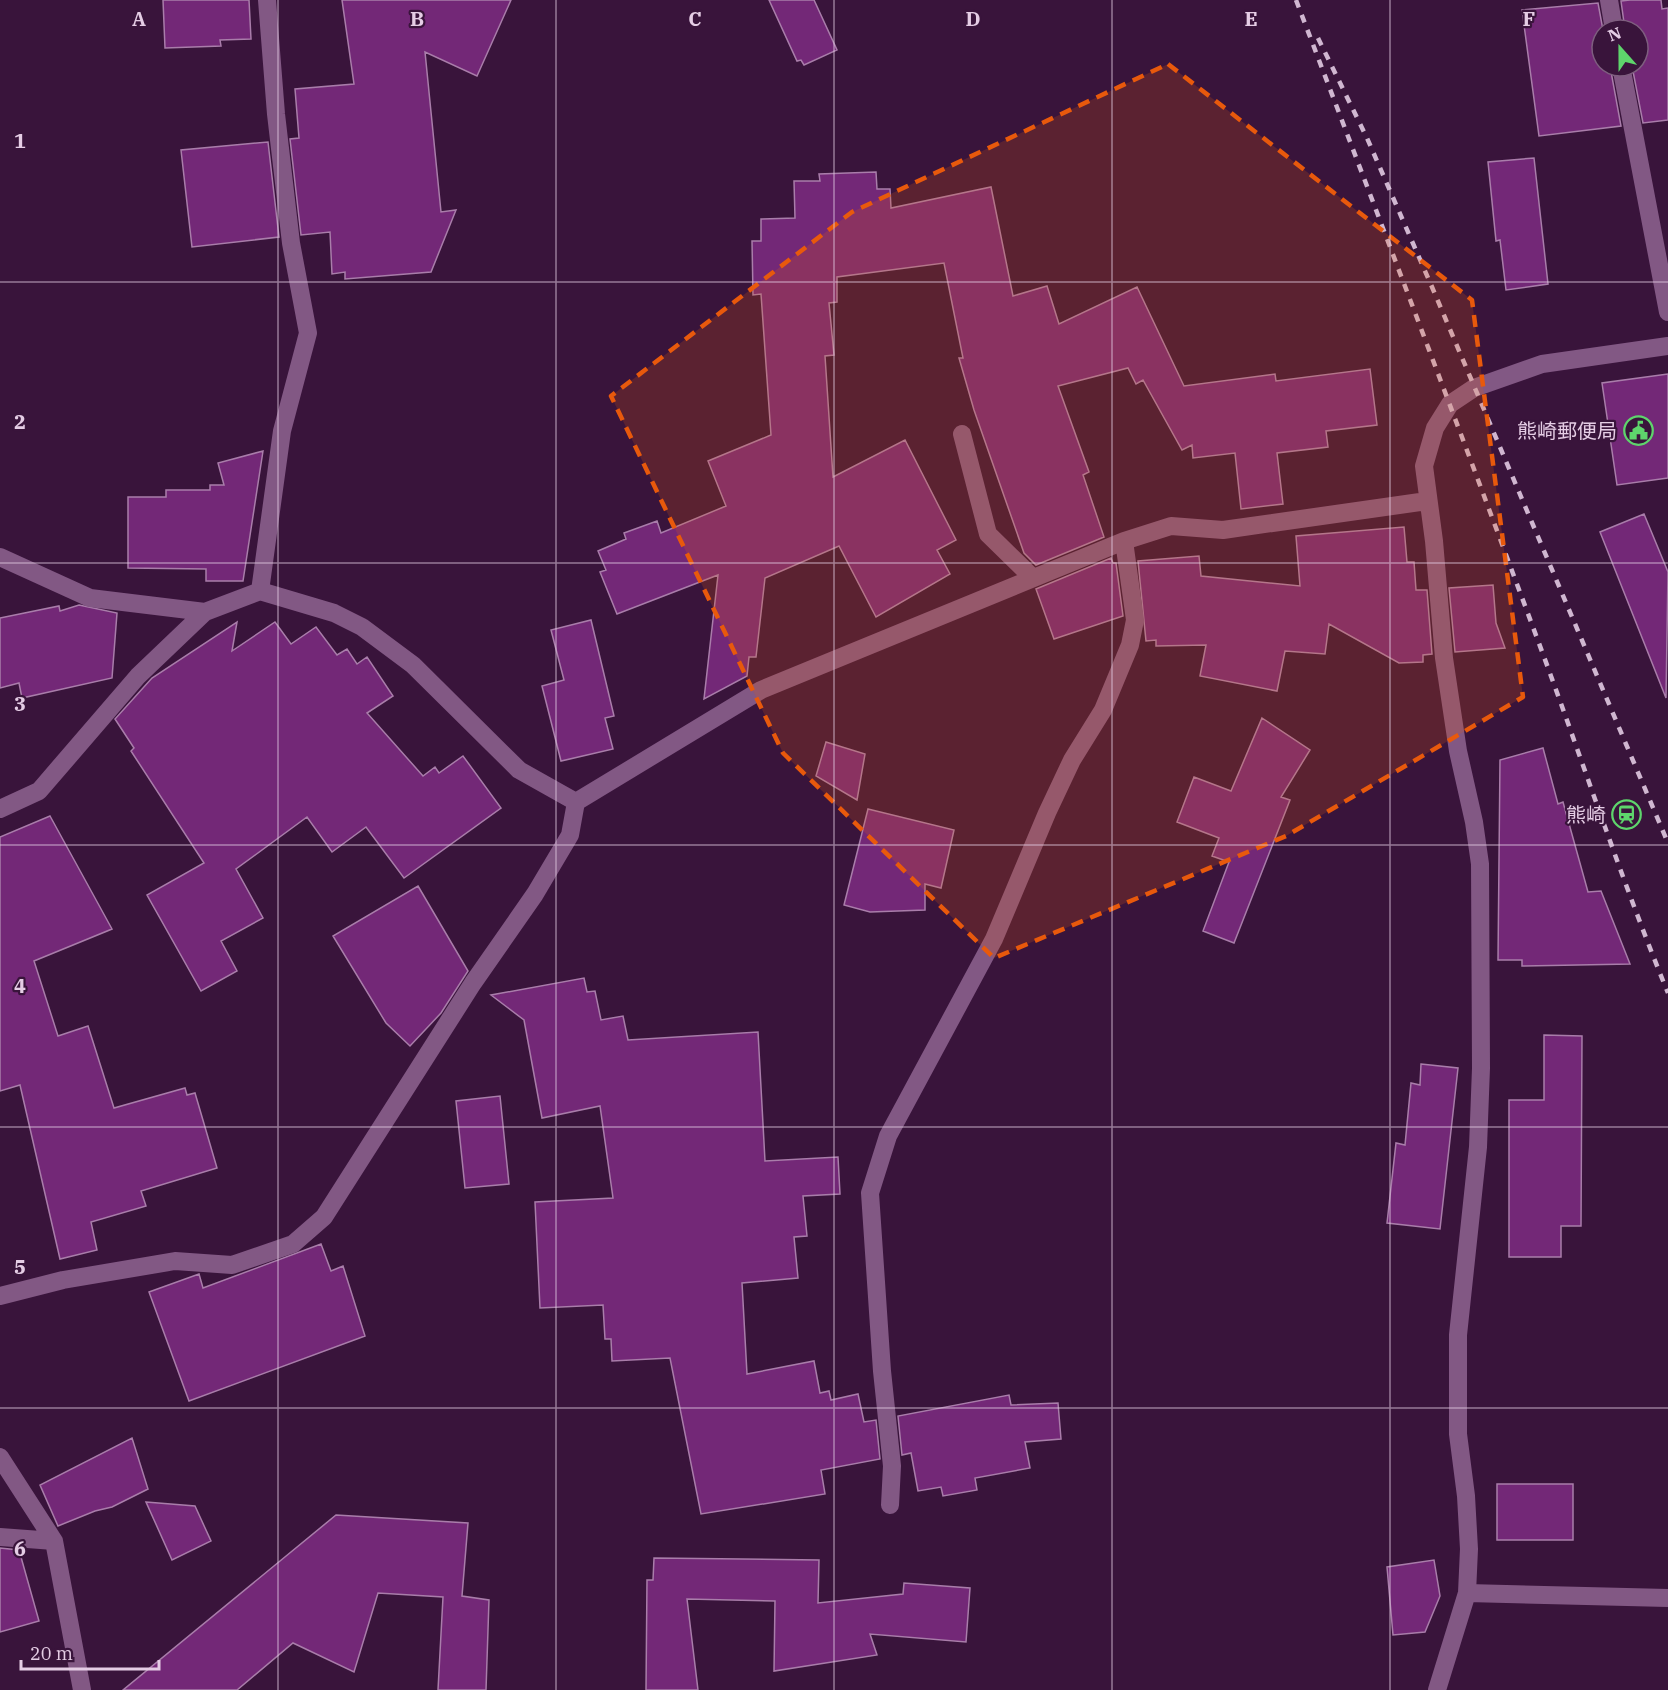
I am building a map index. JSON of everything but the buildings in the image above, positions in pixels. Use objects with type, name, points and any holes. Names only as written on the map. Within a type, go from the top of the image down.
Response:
[{"type":"street","points":[[260,591],[282,431],[308,333],[291,243],[276,114],[267,0]]},
{"type":"street","points":[[1609,0],[1612,18]]},
{"type":"street","points":[[1623,78],[1668,312]]},
{"type":"street","points":[[1437,1690],[1467,1593],[1469,1549],[1466,1496],[1458,1434],[1458,1335],[1478,1147],[1481,1068],[1480,864],[1446,669],[1434,541],[1424,466],[1435,428],[1450,404],[1474,388],[1542,364],[1668,346]]},
{"type":"street","points":[[962,434],[988,534],[1033,578]]},
{"type":"street","points":[[0,1296],[63,1280],[175,1261],[232,1264],[293,1244],[324,1217],[474,983],[535,894],[570,835],[576,802],[761,690],[1124,541],[1171,526],[1223,530],[1427,501]]},
{"type":"street","points":[[890,1505],[892,1466],[882,1371],[870,1193],[888,1136],[994,939],[1047,813],[1072,760],[1103,710],[1130,645],[1135,620],[1124,541]]},
{"type":"street","points":[[0,557],[90,598],[205,612]]},
{"type":"street","points":[[0,809],[39,791],[138,676],[205,612],[260,591],[334,613],[362,627],[413,664],[519,770],[576,802]]},
{"type":"street","points":[[0,1457],[54,1541],[82,1690]]},
{"type":"street","points":[[0,1536],[54,1541]]},
{"type":"street","points":[[1467,1593],[1668,1598]]},
{"type":"highlighted area","points":[[1168,64],[1472,300],[1523,697],[1286,836],[994,958],[783,753],[611,396],[852,212]]},
{"type":"railway","points":[[1296,0],[1553,682],[1633,905],[1668,993]]},
{"type":"railway","points":[[1318,38],[1367,138],[1432,287],[1668,843]]},
{"type":"place","name":"熊崎郵便局","points":[[1638,430]]},
{"type":"place","name":"熊崎","points":[[1627,814]]}]
